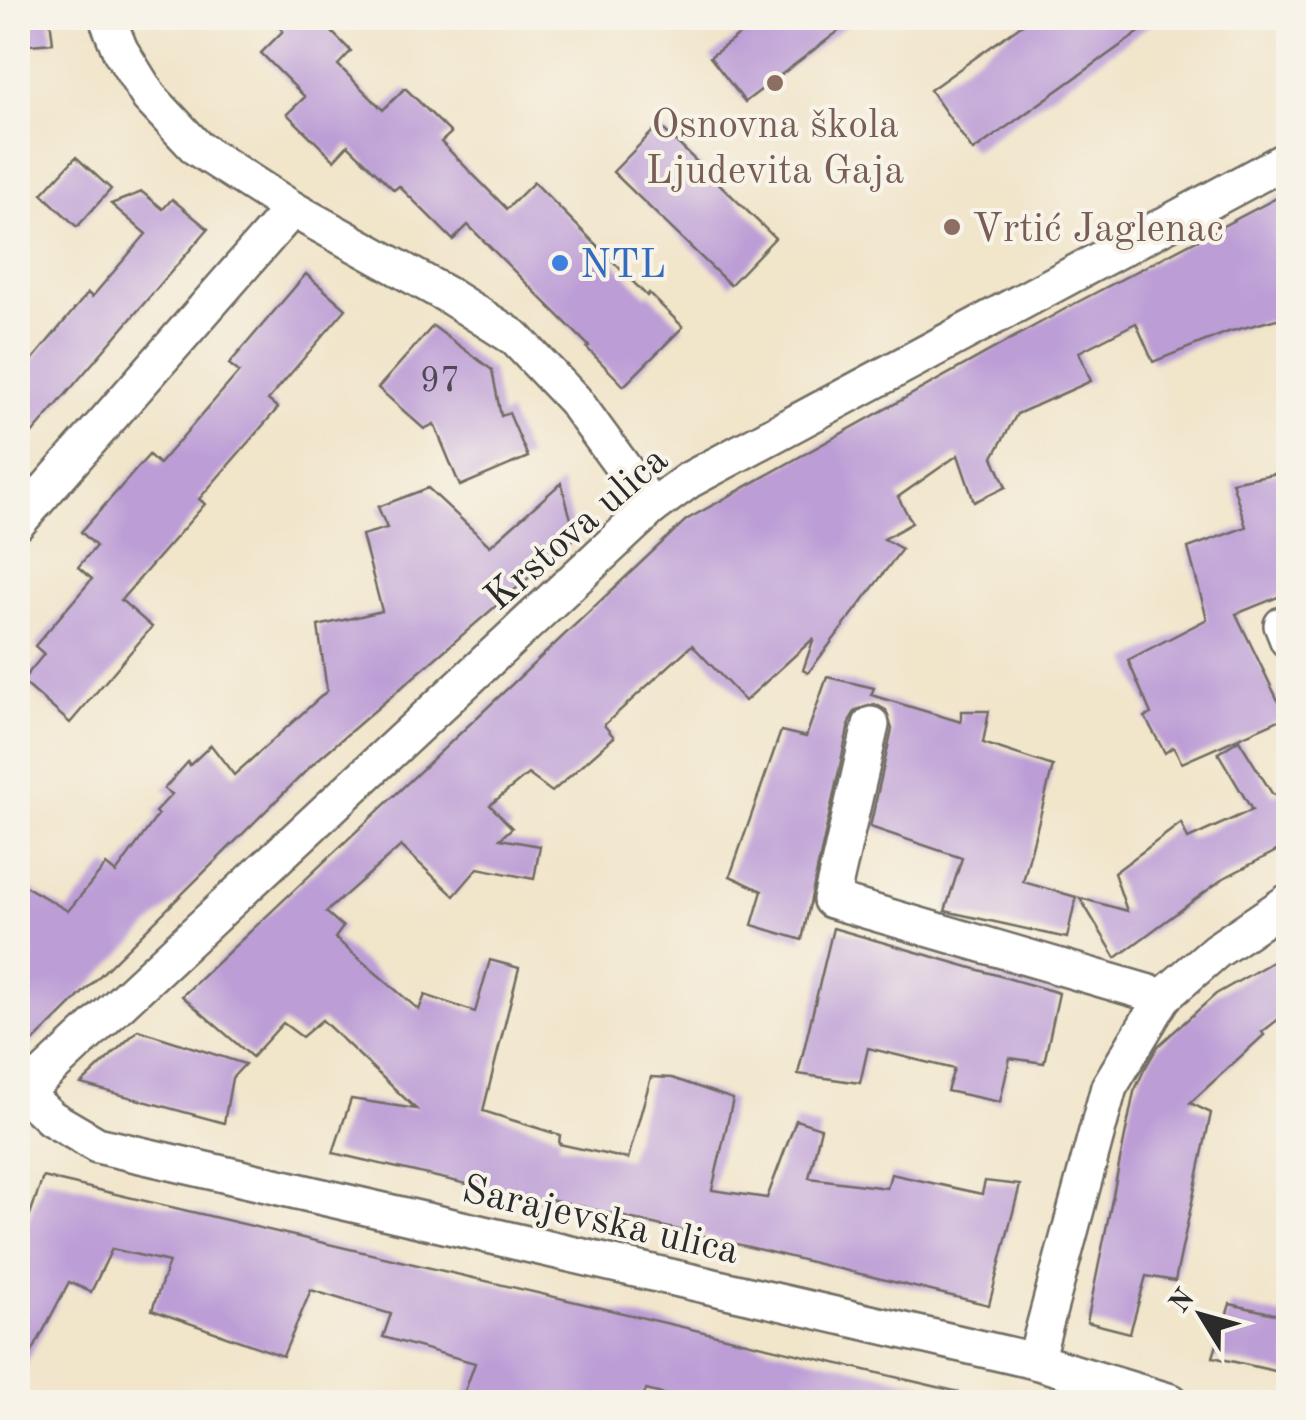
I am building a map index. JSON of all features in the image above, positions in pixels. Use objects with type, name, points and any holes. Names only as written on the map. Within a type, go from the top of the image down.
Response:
[{"type":"street","points":[[107,18],[120,50],[149,98],[197,148],[292,210],[449,296],[515,338],[574,400],[652,507]]},
{"type":"street","name":"Krstova ulica","points":[[21,1096],[652,507],[689,480],[1288,159]]},
{"type":"street","points":[[18,522],[292,210]]},
{"type":"street","points":[[1288,623],[1282,625],[1288,640]]},
{"type":"street","points":[[871,725],[831,900],[1163,997]]},
{"type":"street","points":[[1036,1362],[1109,1088],[1163,997],[1216,951],[1288,902]]},
{"type":"street","name":"Sarajevska ulica","points":[[21,1096],[97,1145],[1036,1362],[1164,1402]]},
{"type":"building","points":[[18,18],[50,18],[53,43],[18,46]]},
{"type":"building","points":[[270,18],[318,18],[351,51],[338,65],[383,110],[405,88],[451,133],[441,142],[507,209],[534,182],[683,327],[624,386],[468,225],[453,240],[399,186],[394,190],[348,145],[334,160],[287,114],[305,97],[261,53],[283,31]]},
{"type":"building","points":[[762,18],[856,18],[745,102],[710,57]]},
{"type":"building","points":[[1031,18],[1159,18],[973,151],[930,90]]},
{"type":"building","points":[[659,125],[775,238],[730,285],[613,172]]},
{"type":"building","points":[[76,157],[111,189],[77,227],[42,194]]},
{"type":"building","points":[[142,192],[163,209],[172,199],[208,229],[18,450],[18,377],[88,293],[92,297],[146,234],[111,204]]},
{"type":"building","points":[[1288,192],[1288,316],[1228,332],[1153,362],[1136,323],[1079,352],[1091,381],[1017,414],[993,457],[1006,487],[974,502],[958,455],[898,497],[912,523],[884,539],[902,549],[808,673],[803,670],[814,638],[745,701],[692,645],[604,725],[614,737],[552,792],[528,774],[490,805],[512,828],[500,839],[540,846],[534,879],[478,868],[454,896],[401,846],[326,912],[343,927],[335,938],[419,1010],[425,995],[475,1012],[490,960],[519,968],[483,1111],[560,1135],[559,1144],[628,1159],[651,1077],[672,1078],[733,1099],[712,1190],[767,1198],[796,1120],[821,1128],[809,1178],[887,1188],[891,1174],[982,1194],[985,1181],[1020,1185],[989,1305],[550,1199],[549,1203],[333,1153],[351,1099],[416,1109],[322,1020],[302,1037],[283,1023],[252,1057],[182,996],[686,520],[1074,304]]},
{"type":"building","points":[[306,274],[346,309],[268,400],[278,408],[199,499],[205,504],[121,600],[152,627],[70,723],[22,681],[44,654],[35,646],[92,579],[78,567],[96,546],[81,532],[149,455],[159,464],[239,372],[229,364]]},
{"type":"building","points":[[433,326],[492,370],[501,416],[509,413],[528,457],[460,486],[434,424],[424,429],[378,388]]},
{"type":"building","points":[[1288,471],[1288,593],[1236,614],[1286,717],[1182,763],[1173,747],[1165,753],[1145,717],[1151,714],[1128,660],[1207,619],[1188,548],[1246,527],[1232,482]]},
{"type":"building","points":[[561,483],[576,537],[314,763],[18,1057],[18,882],[68,911],[106,865],[116,873],[158,815],[155,812],[172,794],[164,789],[188,762],[190,765],[211,745],[234,775],[327,691],[318,626],[382,611],[362,535],[387,528],[378,507],[428,488],[490,546]]},
{"type":"building","points":[[827,677],[874,688],[871,695],[961,722],[961,711],[989,711],[983,743],[1053,766],[1023,882],[1076,897],[1067,938],[945,911],[962,858],[870,827],[892,729],[886,710],[875,704],[856,710],[850,720],[802,940],[752,925],[762,891],[730,876],[781,731],[806,737]]},
{"type":"building","points":[[1239,740],[1273,795],[1288,789],[1288,845],[1224,878],[1116,958],[1080,898],[1127,911],[1114,873],[1181,823],[1188,839],[1252,810],[1218,753]]},
{"type":"building","points":[[833,928],[1059,993],[1044,1063],[1010,1058],[1000,1102],[947,1091],[954,1069],[868,1048],[860,1083],[798,1074]]},
{"type":"building","points":[[1288,953],[1288,1012],[1262,1032],[1264,1035],[1190,1103],[1211,1113],[1175,1281],[1146,1276],[1130,1333],[1087,1322],[1134,1092],[1144,1070],[1158,1046],[1216,994]]},
{"type":"building","points":[[138,1030],[245,1064],[232,1078],[224,1123],[81,1084]]},
{"type":"building","points":[[43,1177],[959,1392],[958,1402],[694,1402],[646,1390],[641,1402],[461,1402],[475,1363],[383,1337],[391,1314],[311,1290],[283,1356],[152,1310],[169,1262],[112,1249],[91,1292],[69,1282],[18,1379],[18,1249]]},
{"type":"building","points":[[1230,1304],[1288,1317],[1288,1374],[1213,1357]]},
{"type":"place","name":"Osnovna škola Ljudevita Gaja","points":[[775,83]]},
{"type":"place","name":"Vrtić Jaglenac","points":[[952,227]]},
{"type":"place","name":"NTL","points":[[560,263]]}]
